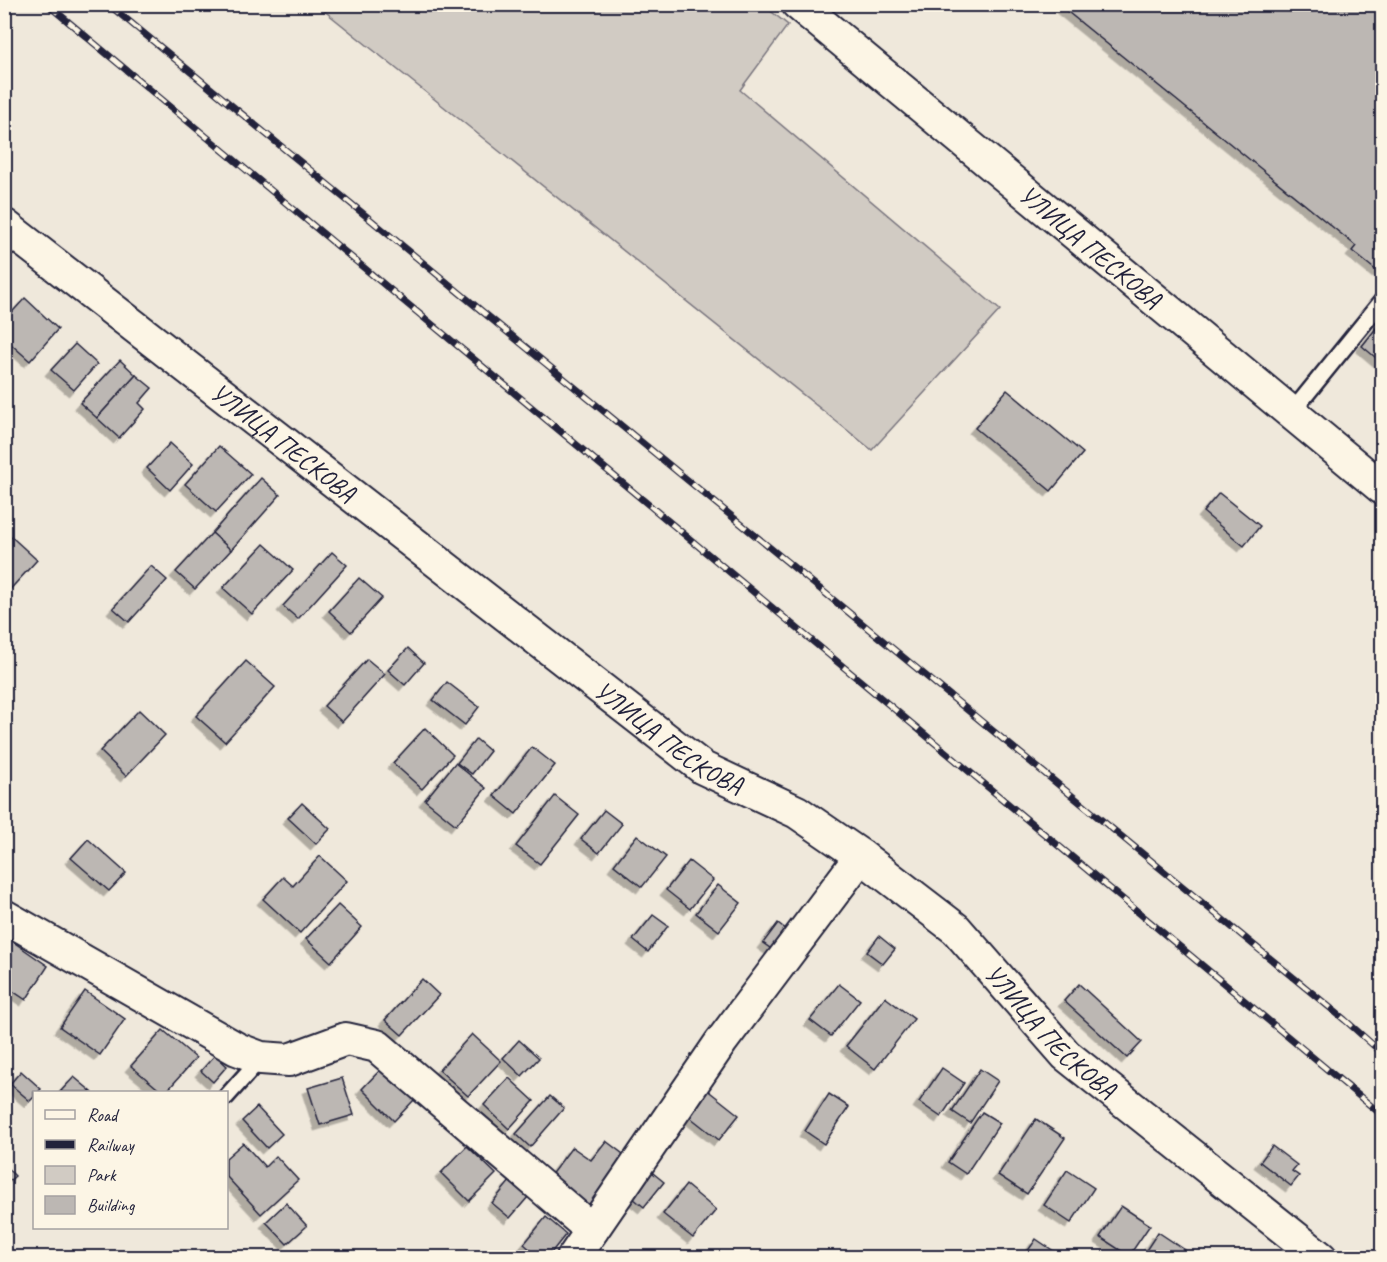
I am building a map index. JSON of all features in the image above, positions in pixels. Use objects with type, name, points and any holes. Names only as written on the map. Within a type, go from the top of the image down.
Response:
[{"type":"street","name":"УЛИЦА ПЕСКОВА","points":[[798,4],[1383,488]]},
{"type":"street","name":"УЛИЦА ПЕСКОВА","points":[[4,225],[703,768],[797,812],[861,856],[956,929],[1066,1055],[1321,1257]]},
{"type":"street","points":[[573,1257],[721,1042],[861,856]]},
{"type":"street","points":[[4,916],[237,1049],[261,1058],[289,1060],[346,1039],[377,1046],[592,1230]]},
{"type":"lane","points":[[1292,412],[1383,301]]},
{"type":"lane","points":[[228,1095],[261,1058]]},
{"type":"green space","points":[[317,5],[763,5],[788,25],[740,90],[1000,310],[872,450]]},
{"type":"building","points":[[1058,4],[1374,4],[1382,11],[1382,266],[1378,272],[1352,251],[1356,246]]},
{"type":"building","points":[[25,298],[58,329],[30,361],[4,338],[4,321]]},
{"type":"building","points":[[1382,321],[1382,363],[1362,346]]},
{"type":"building","points":[[75,344],[97,364],[74,390],[51,370]]},
{"type":"building","points":[[120,360],[136,375],[97,418],[80,403]]},
{"type":"building","points":[[136,375],[152,388],[139,403],[145,409],[119,438],[97,418]]},
{"type":"building","points":[[1007,390],[1083,453],[1051,491],[975,428]]},
{"type":"building","points":[[170,443],[193,464],[170,490],[147,468]]},
{"type":"building","points":[[219,446],[251,474],[216,512],[185,484]]},
{"type":"building","points":[[261,478],[280,495],[231,550],[212,533]]},
{"type":"building","points":[[1219,493],[1260,526],[1244,546],[1203,512]]},
{"type":"building","points":[[4,530],[37,560],[4,596]]},
{"type":"building","points":[[212,533],[231,550],[195,589],[176,572]]},
{"type":"building","points":[[264,544],[293,570],[252,614],[223,588]]},
{"type":"building","points":[[332,552],[347,565],[298,619],[283,606]]},
{"type":"building","points":[[151,566],[167,580],[129,622],[113,608]]},
{"type":"building","points":[[359,578],[382,598],[351,632],[329,611]]},
{"type":"building","points":[[408,648],[424,663],[405,685],[388,670]]},
{"type":"building","points":[[367,659],[385,674],[342,722],[324,706]]},
{"type":"building","points":[[246,661],[275,687],[225,742],[196,716]]},
{"type":"building","points":[[447,682],[479,707],[465,725],[433,700]]},
{"type":"building","points":[[139,710],[165,735],[126,776],[100,751]]},
{"type":"building","points":[[425,728],[453,755],[422,789],[393,763]]},
{"type":"building","points":[[476,739],[490,751],[472,774],[457,763]]},
{"type":"building","points":[[532,747],[555,765],[516,814],[494,796]]},
{"type":"building","points":[[455,763],[486,788],[456,825],[425,800]]},
{"type":"building","points":[[555,796],[579,815],[540,864],[516,846]]},
{"type":"building","points":[[302,803],[330,829],[316,844],[288,818]]},
{"type":"building","points":[[604,810],[622,824],[599,853],[581,839]]},
{"type":"building","points":[[637,835],[666,857],[642,887],[614,865]]},
{"type":"building","points":[[88,839],[126,873],[109,891],[71,858]]},
{"type":"building","points":[[320,856],[347,881],[300,933],[263,899],[283,877],[293,886]]},
{"type":"building","points":[[689,861],[713,880],[690,909],[666,890]]},
{"type":"building","points":[[718,885],[741,903],[719,931],[696,913]]},
{"type":"building","points":[[338,905],[362,927],[331,962],[306,939]]},
{"type":"building","points":[[653,915],[668,926],[648,952],[633,940]]},
{"type":"building","points":[[778,923],[792,934],[777,953],[763,943]]},
{"type":"building","points":[[879,936],[895,949],[883,964],[867,952]]},
{"type":"building","points":[[6,937],[48,966],[26,1000],[4,985],[4,939]]},
{"type":"building","points":[[422,979],[439,995],[402,1035],[385,1020]]},
{"type":"building","points":[[839,984],[860,1000],[831,1036],[810,1020]]},
{"type":"building","points":[[1079,984],[1142,1042],[1127,1058],[1064,1001]]},
{"type":"building","points":[[85,991],[125,1019],[100,1055],[60,1027]]},
{"type":"building","points":[[885,997],[914,1019],[875,1069],[846,1046]]},
{"type":"building","points":[[163,1030],[196,1058],[167,1091],[161,1091],[131,1066]]},
{"type":"building","points":[[472,1034],[501,1061],[468,1096],[439,1070]]},
{"type":"building","points":[[519,1040],[539,1058],[522,1076],[503,1058]]},
{"type":"building","points":[[215,1055],[227,1066],[213,1082],[201,1071]]},
{"type":"building","points":[[942,1068],[964,1083],[941,1117],[919,1102]]},
{"type":"building","points":[[381,1069],[414,1100],[394,1121],[362,1089]]},
{"type":"building","points":[[980,1069],[998,1081],[970,1123],[952,1111]]},
{"type":"building","points":[[21,1071],[41,1089],[33,1091],[33,1098],[30,1101],[10,1084]]},
{"type":"building","points":[[74,1077],[91,1091],[61,1091]]},
{"type":"building","points":[[342,1078],[354,1115],[320,1125],[308,1088]]},
{"type":"building","points":[[509,1078],[534,1101],[509,1129],[484,1105]]},
{"type":"building","points":[[706,1089],[739,1115],[719,1140],[686,1114]]},
{"type":"building","points":[[829,1094],[849,1107],[824,1144],[805,1131]]},
{"type":"building","points":[[550,1096],[564,1108],[530,1147],[516,1134]]},
{"type":"building","points":[[257,1107],[282,1134],[267,1148],[242,1121]]},
{"type":"building","points":[[982,1112],[1000,1123],[966,1174],[948,1162]]},
{"type":"building","points":[[1036,1119],[1065,1138],[1027,1194],[998,1175]]},
{"type":"building","points":[[606,1141],[627,1157],[589,1206],[550,1176],[572,1147],[591,1160]]},
{"type":"building","points":[[243,1143],[265,1167],[276,1156],[298,1180],[261,1214],[228,1178],[228,1156]]},
{"type":"building","points":[[467,1146],[496,1174],[469,1201],[441,1173]]},
{"type":"building","points":[[1272,1146],[1297,1165],[1292,1171],[1299,1176],[1291,1186],[1260,1162]]},
{"type":"building","points":[[4,1165],[15,1176],[4,1186]]},
{"type":"building","points":[[648,1169],[664,1182],[644,1207],[628,1194]]},
{"type":"building","points":[[1067,1170],[1094,1188],[1071,1223],[1044,1205]]},
{"type":"building","points":[[510,1181],[528,1197],[510,1218],[492,1203]]},
{"type":"building","points":[[686,1185],[716,1210],[693,1238],[663,1214]]},
{"type":"building","points":[[286,1203],[307,1226],[287,1244],[266,1222]]},
{"type":"building","points":[[1121,1206],[1150,1225],[1129,1256],[1100,1237]]},
{"type":"building","points":[[546,1217],[566,1234],[547,1258],[540,1258],[524,1244]]},
{"type":"building","points":[[1158,1232],[1185,1250],[1180,1258],[1141,1258]]},
{"type":"building","points":[[1036,1239],[1064,1258],[1023,1258]]},
{"type":"railway","points":[[47,4],[1382,1115]]},
{"type":"railway","points":[[108,4],[1345,1020],[1382,1053]]}]
